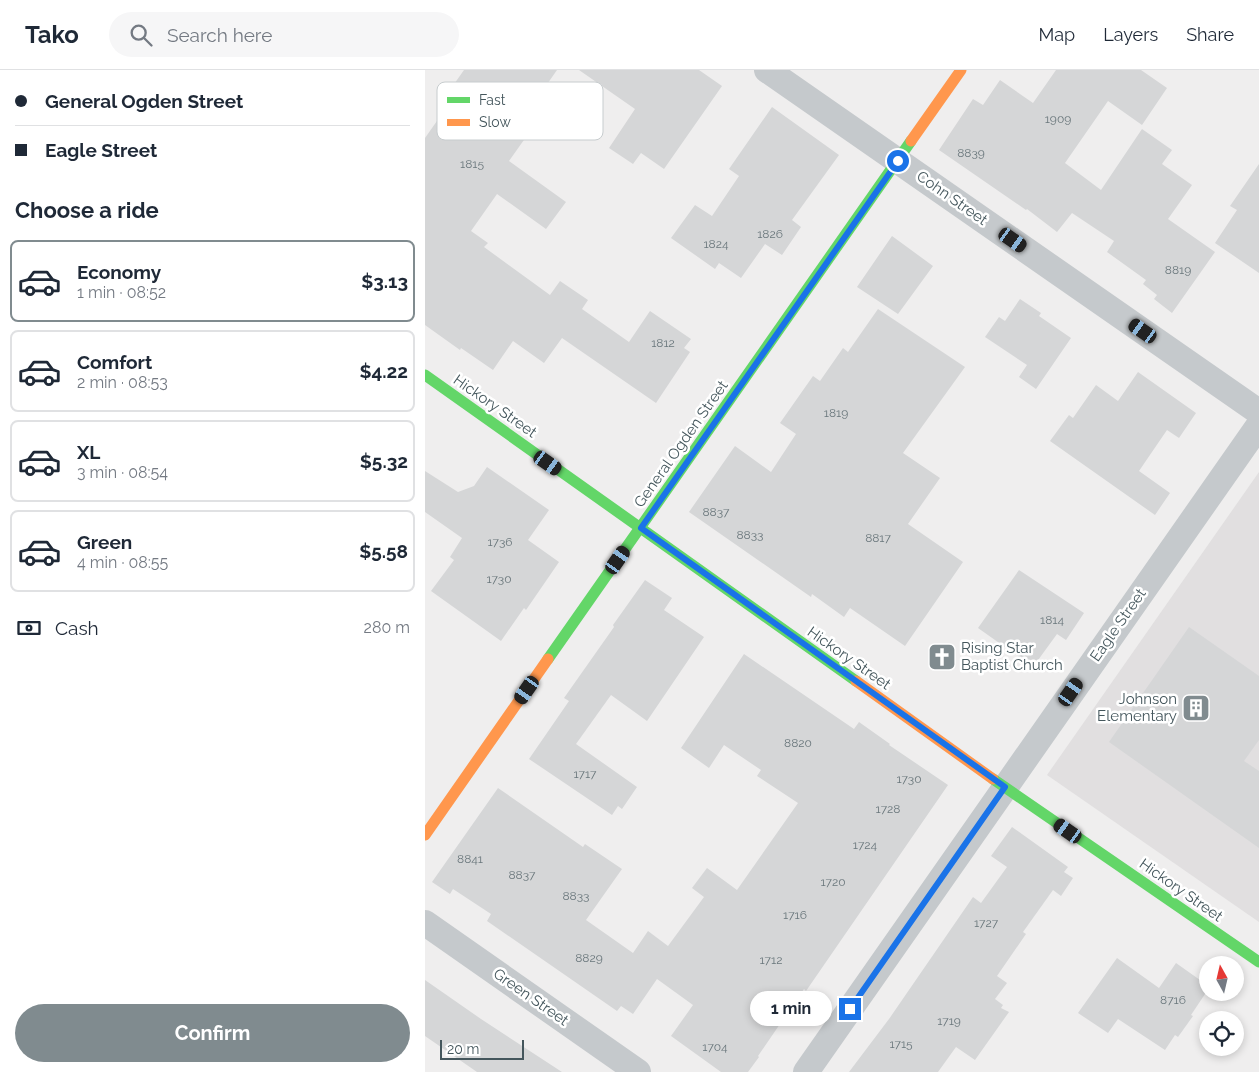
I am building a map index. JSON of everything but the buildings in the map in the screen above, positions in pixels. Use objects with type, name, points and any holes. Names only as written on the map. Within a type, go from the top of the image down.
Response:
[{"type":"street","name":"Cohn Street","points":[[767,70],[1259,412]]},
{"type":"street","name":"General Ogden Street","points":[[425,835],[961,70]]},
{"type":"street","name":"Hickory Street","points":[[425,375],[1005,787],[1259,962]]},
{"type":"street","name":"Eagle Street","points":[[806,1072],[1259,424]]},
{"type":"street","name":"Green Street","points":[[425,923],[638,1072]]},
{"type":"shaded area","points":[[1259,472],[1259,922],[1047,775]]},
{"type":"traffic: fast","points":[[548,659],[911,141]]},
{"type":"traffic: fast","points":[[425,375],[856,681]]},
{"type":"traffic: fast","points":[[993,779],[1259,962]]},
{"type":"traffic: slow","points":[[911,141],[961,70]]},
{"type":"traffic: slow","points":[[425,835],[548,659]]},
{"type":"traffic: slow","points":[[856,681],[993,779]]},
{"type":"place","name":"Rising Star Baptist Church","points":[[942,657]]},
{"type":"place","name":"Johnson Elementary","points":[[1196,708]]},
{"type":"route","points":[[850,1009],[1005,787],[641,528],[898,161]]}]
